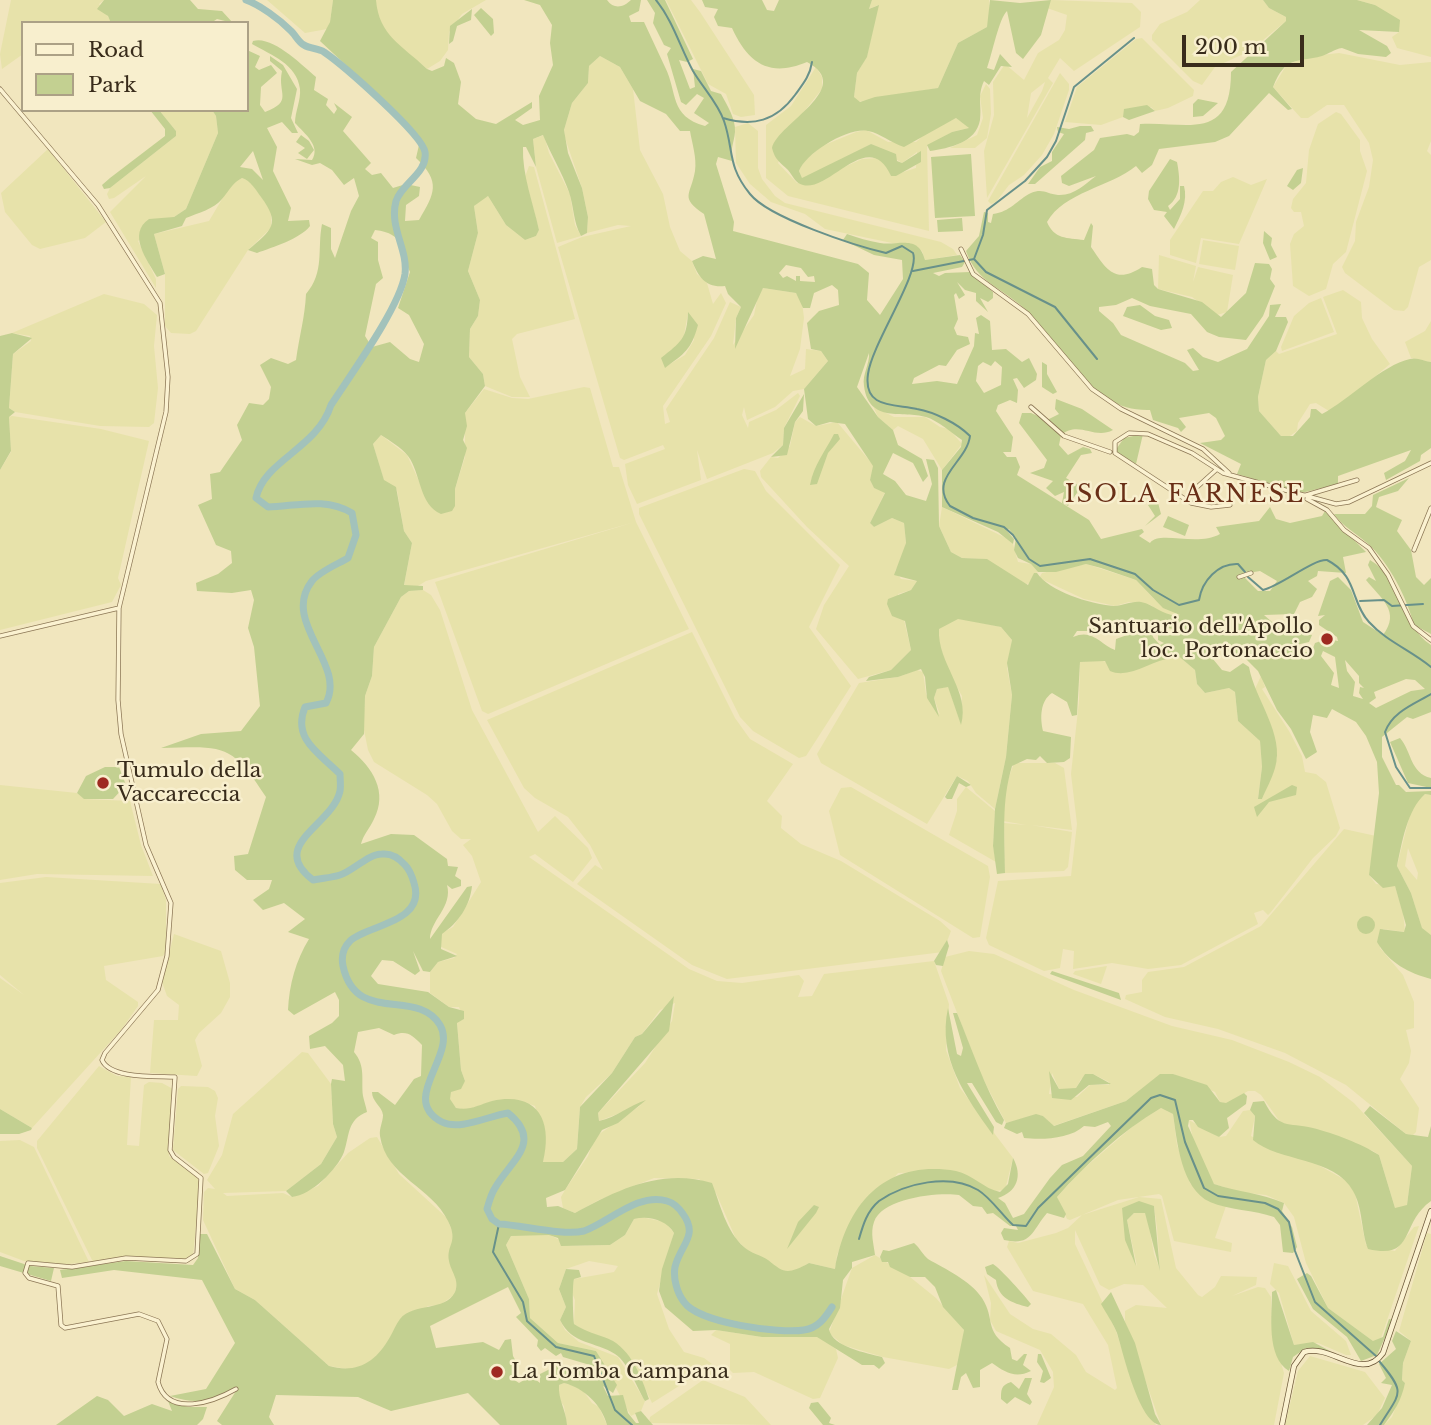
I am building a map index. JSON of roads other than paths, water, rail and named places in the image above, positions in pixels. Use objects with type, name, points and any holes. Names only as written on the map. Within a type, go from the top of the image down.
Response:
[{"type":"street","points":[[0,89],[98,205],[160,303],[167,377],[166,412],[118,608],[118,700],[121,734],[146,845],[170,903],[167,956],[158,990],[102,1060],[108,1069],[120,1074],[175,1077],[170,1150],[172,1155],[201,1178],[197,1254],[186,1261],[126,1258],[72,1267],[28,1263],[25,1273],[29,1278],[58,1286],[61,1325],[65,1328],[139,1314],[158,1321],[167,1334],[159,1382],[166,1396],[180,1402],[203,1405],[236,1389]]},
{"type":"street","points":[[961,249],[976,276],[1028,314],[1095,392],[1121,409],[1203,449],[1230,475]]},
{"type":"street","points":[[1031,407],[1064,436],[1110,453]]},
{"type":"street","points":[[1230,505],[1211,508],[1191,503],[1115,453],[1113,447],[1116,441],[1129,433],[1148,434],[1192,453],[1216,470],[1332,503],[1349,502],[1431,463]]},
{"type":"street","points":[[1196,488],[1216,470]]},
{"type":"street","points":[[1305,497],[1357,480]]},
{"type":"street","points":[[1305,497],[1327,510],[1344,530],[1365,544],[1379,560],[1403,601],[1413,626],[1431,640]]},
{"type":"street","points":[[1415,550],[1431,508]]},
{"type":"street","points":[[1241,576],[1250,573]]},
{"type":"street","points":[[0,636],[118,608]]},
{"type":"street","points":[[1282,1425],[1294,1366],[1304,1352],[1315,1350],[1358,1364],[1369,1364],[1383,1353],[1431,1211]]},
{"type":"waterway","points":[[246,0],[275,17],[302,44],[322,51],[347,71],[397,116],[421,143],[425,152],[423,166],[396,201],[395,220],[404,256],[405,274],[394,304],[324,420],[303,444],[269,474],[256,498],[268,507],[321,504],[332,505],[352,513],[356,535],[348,558],[315,577],[304,596],[308,627],[328,673],[330,688],[326,703],[305,707],[302,728],[310,745],[340,774],[340,791],[335,803],[299,845],[297,856],[301,868],[313,880],[340,875],[377,855],[392,855],[410,871],[416,896],[412,907],[404,915],[350,941],[343,952],[342,962],[350,984],[360,995],[373,1001],[417,1008],[430,1014],[440,1025],[442,1050],[427,1089],[426,1101],[430,1112],[442,1122],[466,1124],[508,1113],[518,1123],[524,1142],[521,1151],[501,1178],[487,1209],[492,1219],[499,1224],[554,1231],[584,1231],[634,1204],[656,1199],[667,1201],[680,1210],[689,1228],[689,1235],[677,1259],[675,1276],[679,1294],[692,1309],[705,1316],[740,1325],[793,1331],[817,1325],[832,1307]]},
{"type":"waterway","points":[[656,0],[672,25],[693,71],[721,114],[734,166],[750,194],[775,212],[835,238],[886,253],[902,246],[913,253],[914,263],[910,276],[871,361],[868,385],[870,394],[882,403],[931,413],[970,436],[963,454],[943,487],[944,496],[950,506],[973,518],[1004,527],[1013,535],[1029,559],[1040,566],[1090,559],[1135,574],[1153,590],[1179,605],[1199,600],[1207,580],[1218,570],[1238,564],[1245,572]]},
{"type":"waterway","points":[[974,259],[983,235],[987,210],[1025,181],[1047,157],[1056,141],[1074,87],[1134,38]]},
{"type":"waterway","points":[[723,118],[754,122],[780,111],[808,76],[812,62]]},
{"type":"waterway","points":[[913,271],[974,259],[986,272],[1055,307],[1097,359]]},
{"type":"waterway","points":[[1248,577],[1263,590],[1327,560],[1344,573],[1369,622],[1383,635],[1431,667]]},
{"type":"waterway","points":[[1360,601],[1384,600],[1392,606],[1423,604]]},
{"type":"waterway","points":[[1431,694],[1398,714],[1385,732],[1396,767],[1410,788],[1431,788]]},
{"type":"waterway","points":[[859,1239],[868,1214],[879,1201],[902,1189],[928,1182],[967,1185],[987,1197],[1013,1225],[1026,1226],[1038,1208],[1151,1098],[1160,1095],[1175,1100],[1185,1142],[1204,1188],[1218,1196],[1265,1203],[1278,1209],[1289,1222],[1295,1251],[1315,1302],[1376,1356]]},
{"type":"waterway","points":[[499,1224],[493,1252],[523,1302],[527,1321],[556,1347],[594,1356],[615,1410],[632,1425]]},
{"type":"waterway","points":[[1379,1361],[1394,1380],[1398,1393],[1380,1425]]},
{"type":"place","name":"Santuario dell'Apollo loc. Portonaccio","points":[[1327,639]]},
{"type":"place","name":"Tumulo della Vaccareccia","points":[[103,783]]},
{"type":"place","name":"La Tomba Campana","points":[[497,1372]]},
{"type":"district","name":"ISOLA FARNESE","points":[[1185,495]]}]
